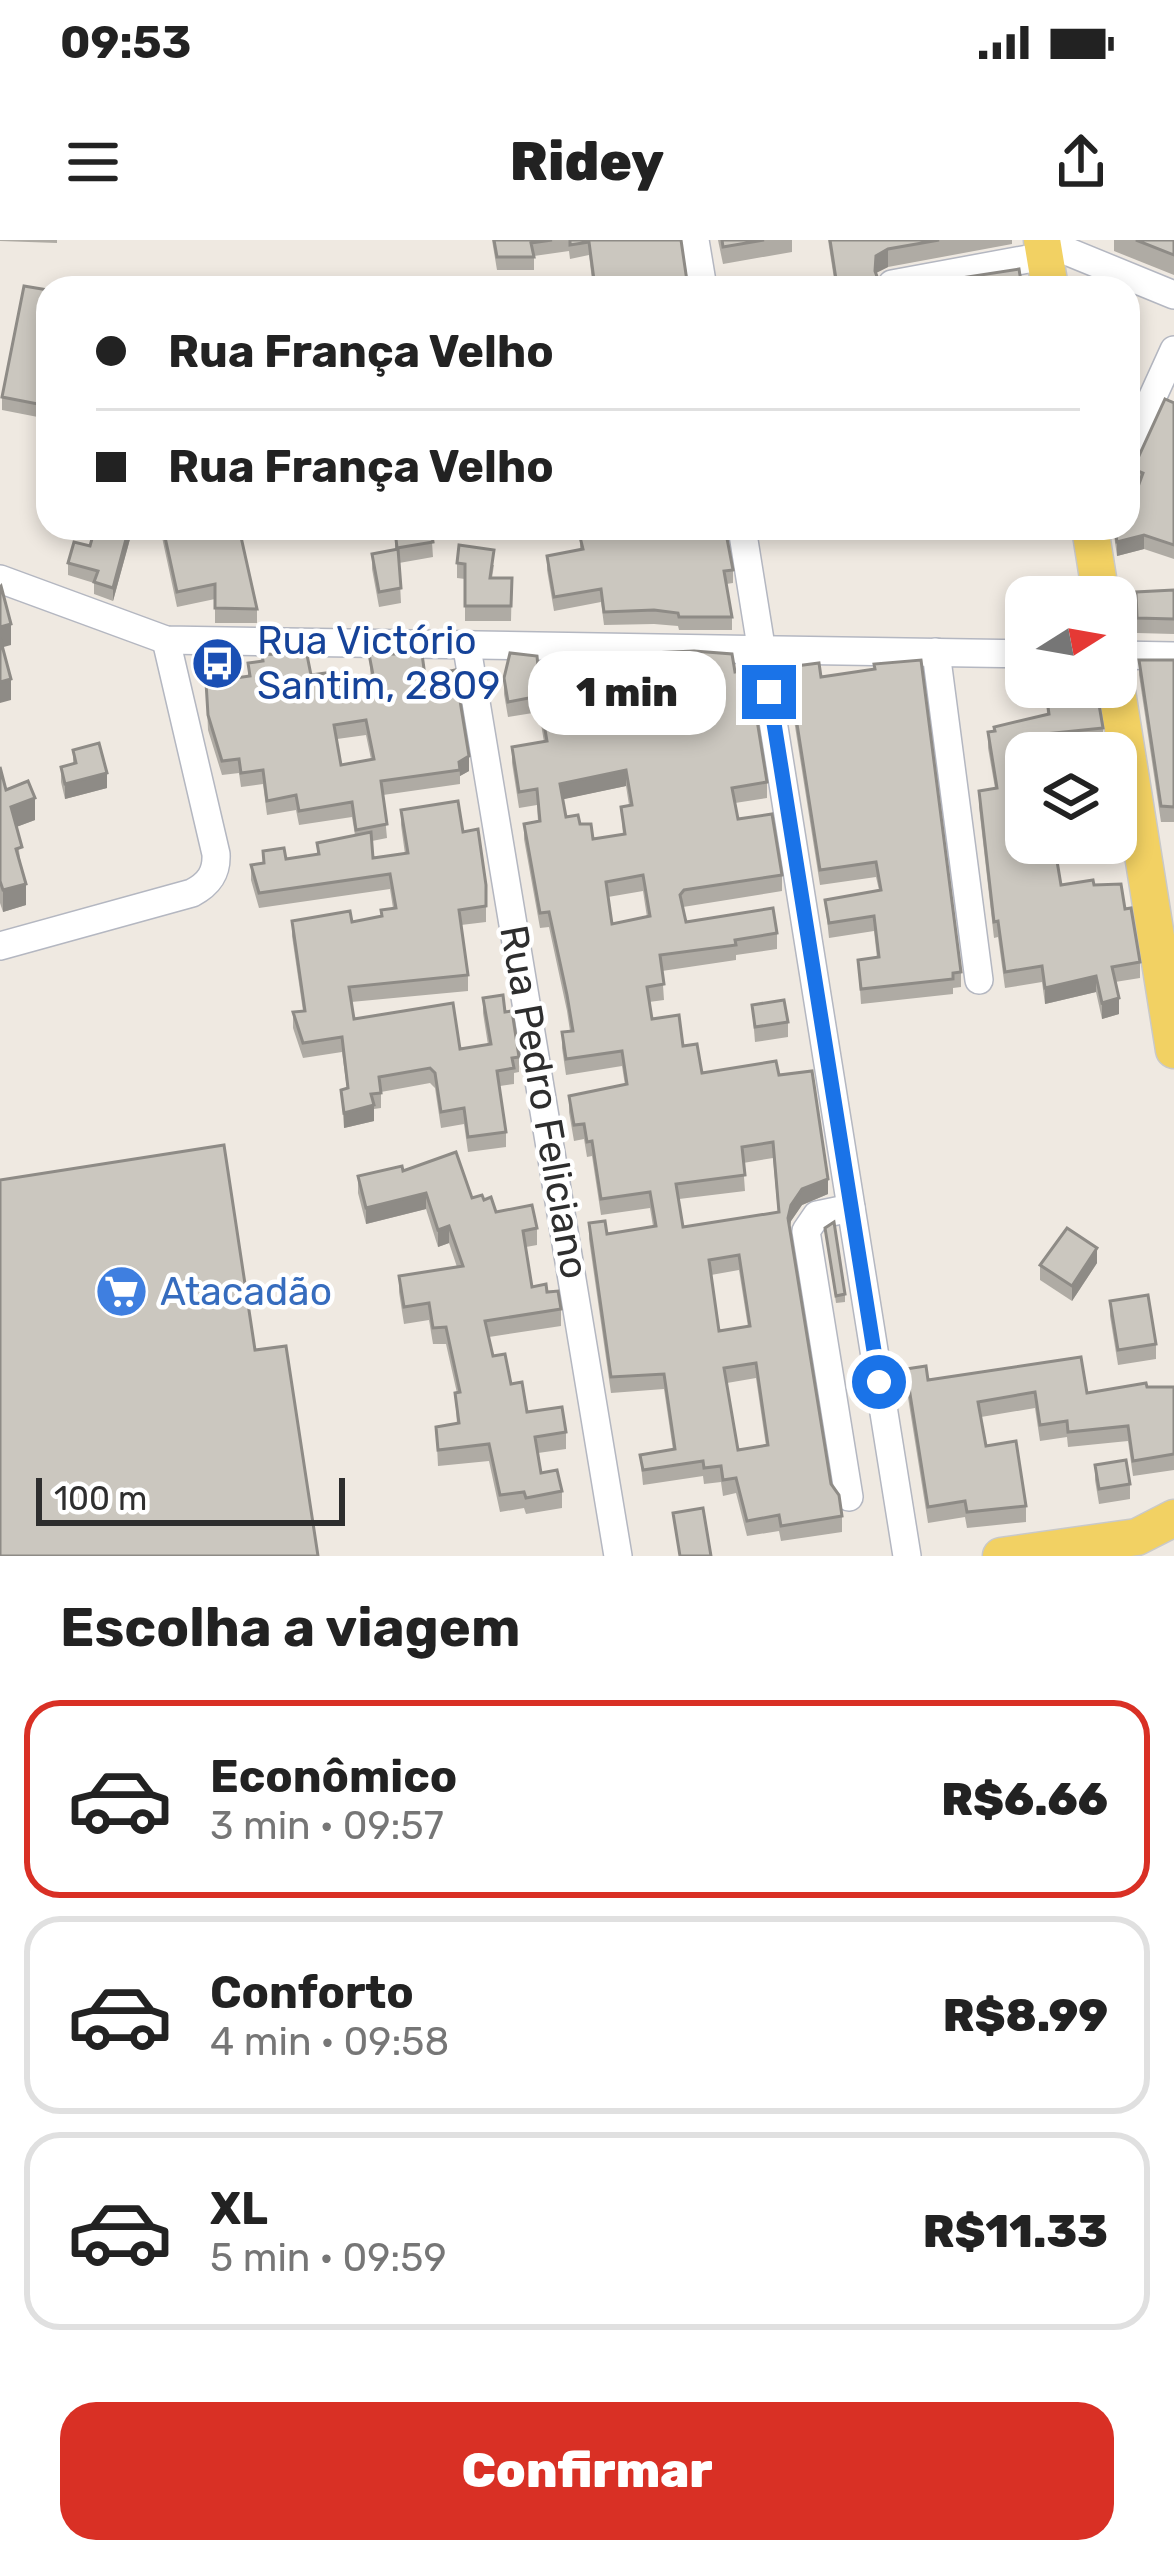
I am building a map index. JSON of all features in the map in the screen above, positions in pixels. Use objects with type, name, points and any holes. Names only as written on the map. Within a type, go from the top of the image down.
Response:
[{"type":"main road","points":[[1092,540],[1098,576]]},
{"type":"main road","points":[[1120,708],[1174,1049]]},
{"type":"main road","points":[[1001,1556],[1137,1537],[1174,1518]]},
{"type":"main road","points":[[1137,1537],[1174,1556]]},
{"type":"street","points":[[695,240],[701,276]]},
{"type":"street","points":[[936,276],[1045,256],[1111,276]]},
{"type":"street","points":[[1140,285],[1174,295]]},
{"type":"street","points":[[1140,425],[1174,350]]},
{"type":"street","points":[[744,540],[907,1556]]},
{"type":"street","points":[[0,579],[166,640],[1005,653]]},
{"type":"street","points":[[0,946],[192,893],[217,867],[166,640]]},
{"type":"street","name":"Rua Pedro Feliciano","points":[[467,648],[618,1556]]},
{"type":"street","points":[[936,652],[979,980]]},
{"type":"street","points":[[1137,655],[1174,656]]},
{"type":"street","points":[[849,1497],[806,1231],[818,1215],[851,1208]]},
{"type":"building","points":[[494,240],[552,240],[531,243],[534,257],[497,257]]},
{"type":"building","points":[[570,240],[681,240],[686,276],[593,276],[589,242],[570,245]]},
{"type":"building","points":[[722,240],[764,240],[723,247]]},
{"type":"building","points":[[830,240],[939,240],[888,249],[876,256],[877,276],[836,276]]},
{"type":"building","points":[[1136,240],[1174,240],[1174,255]]},
{"type":"building","points":[[1019,269],[1020,276],[974,276]]},
{"type":"building","points":[[24,286],[36,288],[36,404],[2,397]]},
{"type":"building","points":[[1165,399],[1174,403],[1174,545],[1140,536],[1140,454]]},
{"type":"building","points":[[92,540],[126,540],[113,588],[94,582],[98,571],[68,563],[74,542],[90,546]]},
{"type":"building","points":[[166,540],[242,540],[257,609],[215,608],[215,584],[177,592]]},
{"type":"building","points":[[396,540],[433,540],[433,542],[397,548]]},
{"type":"building","points":[[581,540],[727,540],[733,570],[724,571],[732,617],[679,617],[654,610],[604,612],[601,589],[554,597],[547,556],[583,549]]},
{"type":"building","points":[[459,545],[494,550],[490,578],[512,578],[511,606],[465,606],[465,564],[457,563]]},
{"type":"building","points":[[398,549],[401,588],[379,592],[372,554]]},
{"type":"building","points":[[0,587],[11,624],[0,627]]},
{"type":"building","points":[[1174,590],[1174,619],[1137,618],[1137,592]]},
{"type":"building","points":[[0,638],[11,679],[0,682]]},
{"type":"building","points":[[510,653],[537,656],[539,677],[607,655],[732,654],[735,672],[745,670],[748,690],[752,689],[767,782],[732,788],[738,819],[772,814],[782,875],[684,890],[680,895],[686,922],[773,908],[777,933],[735,940],[736,945],[660,955],[664,984],[647,987],[652,1019],[679,1015],[683,1046],[697,1044],[702,1073],[776,1061],[779,1075],[812,1071],[828,1179],[802,1189],[788,1218],[831,1484],[839,1495],[842,1516],[781,1526],[779,1515],[747,1521],[736,1478],[723,1480],[721,1466],[704,1468],[703,1461],[643,1470],[640,1455],[675,1449],[664,1374],[611,1377],[589,1223],[605,1221],[607,1234],[656,1226],[650,1192],[601,1199],[592,1141],[587,1142],[584,1124],[574,1125],[569,1096],[627,1084],[622,1051],[566,1059],[562,1032],[573,1031],[567,995],[549,912],[540,913],[524,824],[540,821],[537,789],[519,792],[512,747],[547,741],[539,696],[508,702],[504,678]],"holes":[[[626,770],[632,805],[621,807],[625,834],[593,839],[591,824],[580,824],[578,815],[566,817],[560,784]],[[643,875],[650,916],[612,924],[606,882]],[[773,1142],[779,1212],[683,1227],[676,1184],[745,1175],[742,1147]],[[739,1255],[750,1326],[719,1331],[709,1260]],[[756,1363],[768,1445],[738,1450],[724,1368]]]},
{"type":"building","points":[[262,654],[307,655],[311,675],[326,673],[328,687],[374,680],[369,654],[422,654],[425,676],[455,670],[469,756],[459,762],[460,770],[381,781],[387,824],[356,830],[352,802],[299,811],[296,795],[267,801],[263,770],[241,773],[239,759],[222,761],[208,715],[206,682],[250,676],[248,663],[263,661]],"holes":[[[366,720],[374,759],[341,765],[334,725]]]},
{"type":"building","points":[[921,660],[961,972],[953,973],[953,979],[861,989],[858,960],[879,957],[874,916],[829,923],[825,900],[881,890],[876,862],[820,870],[788,667],[819,663],[821,677],[875,669],[874,664]]},
{"type":"building","points":[[1139,660],[1174,660],[1174,807],[1161,806]]},
{"type":"building","points":[[1048,708],[1100,708],[1103,728],[1005,732],[1005,864],[1058,864],[1061,885],[1093,880],[1094,885],[1121,884],[1125,909],[1131,908],[1140,962],[1112,967],[1119,998],[1102,1003],[1096,976],[1045,988],[1042,966],[1005,972],[998,921],[994,922],[979,791],[997,788],[988,732],[1049,714]]},
{"type":"building","points":[[99,743],[107,773],[65,784],[61,767],[76,763],[73,750]]},
{"type":"building","points":[[0,767],[6,790],[28,781],[35,798],[11,807],[26,884],[3,890],[0,881]]},
{"type":"building","points":[[458,801],[463,832],[478,829],[486,885],[486,906],[459,910],[468,975],[349,987],[354,1019],[453,1003],[460,1049],[491,1044],[483,998],[503,995],[505,1012],[512,1011],[519,1057],[512,1058],[514,1068],[497,1071],[506,1132],[468,1137],[464,1108],[441,1112],[435,1073],[430,1068],[379,1077],[381,1093],[371,1094],[374,1105],[344,1113],[341,1090],[348,1088],[342,1037],[303,1043],[293,1012],[305,1011],[292,921],[350,911],[352,922],[382,916],[381,910],[396,908],[390,874],[259,893],[251,865],[264,863],[263,851],[284,848],[286,859],[319,854],[317,843],[371,832],[373,858],[408,853],[401,810]]},
{"type":"building","points":[[784,1000],[788,1022],[755,1027],[752,1005]]},
{"type":"building","name":"Atacadão","points":[[224,1145],[255,1350],[286,1346],[318,1556],[0,1556],[0,1180]]},
{"type":"building","points":[[456,1152],[472,1198],[491,1197],[496,1212],[532,1205],[537,1228],[523,1231],[532,1287],[546,1284],[547,1292],[558,1291],[561,1309],[485,1321],[493,1356],[505,1354],[511,1384],[522,1382],[527,1412],[562,1407],[566,1432],[535,1437],[541,1473],[557,1470],[562,1491],[526,1498],[524,1492],[500,1495],[489,1444],[438,1450],[436,1427],[459,1423],[455,1393],[460,1392],[446,1327],[433,1328],[429,1303],[404,1307],[399,1276],[463,1266],[449,1226],[438,1230],[426,1193],[366,1208],[358,1176],[402,1166],[403,1171]]},
{"type":"building","points":[[834,1222],[845,1294],[836,1296],[825,1228]]},
{"type":"building","points":[[1067,1228],[1097,1248],[1072,1286],[1040,1265]]},
{"type":"building","points":[[1148,1295],[1156,1344],[1118,1350],[1110,1301]]},
{"type":"building","points":[[1081,1357],[1087,1393],[1146,1383],[1147,1387],[1174,1387],[1174,1454],[1133,1461],[1128,1426],[1068,1432],[1067,1421],[1040,1425],[1035,1392],[978,1402],[986,1446],[1016,1441],[1026,1506],[967,1512],[965,1501],[928,1507],[906,1369],[926,1366],[928,1380]]},
{"type":"building","points":[[1126,1460],[1130,1484],[1099,1489],[1095,1465]]},
{"type":"building","points":[[703,1508],[711,1556],[680,1556],[673,1513]]},
{"type":"place","name":"Rua Victório Santim, 2809","points":[[218,663]]},
{"type":"place","name":"Atacadão","points":[[121,1292]]},
{"type":"route","points":[[769,692],[879,1382]]}]
